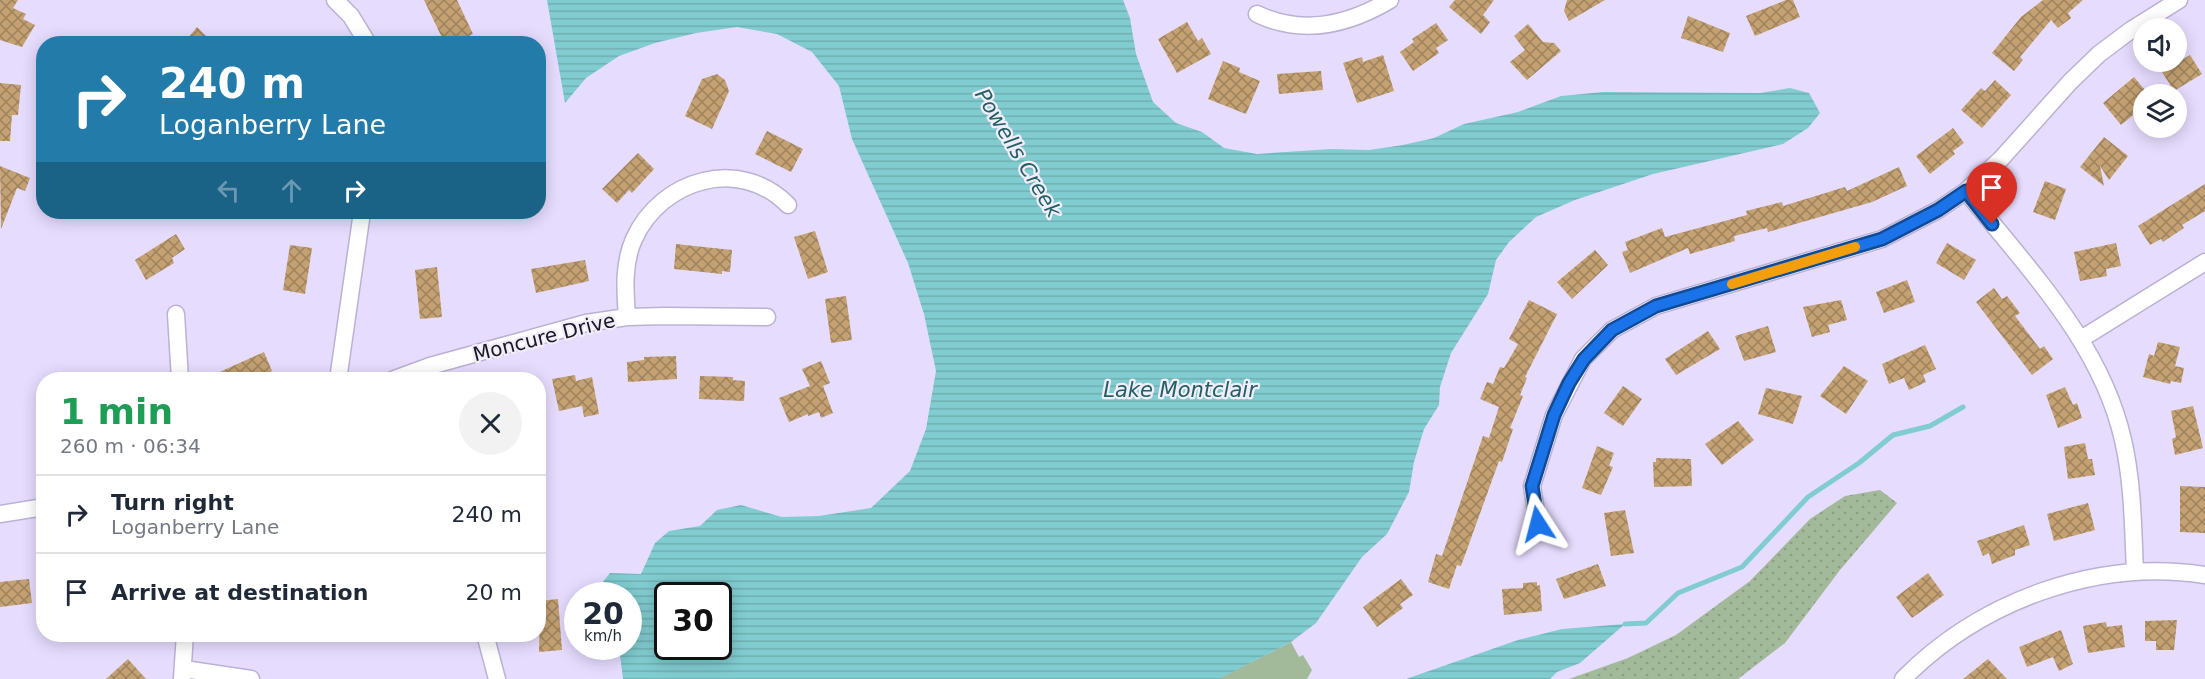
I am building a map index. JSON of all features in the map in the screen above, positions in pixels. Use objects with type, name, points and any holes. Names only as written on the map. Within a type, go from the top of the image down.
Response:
[{"type":"street","points":[[335,0],[351,16],[363,36]]},
{"type":"street","points":[[1257,14],[1285,24],[1306,27],[1327,26],[1350,20],[1390,0]]},
{"type":"street","points":[[1538,524],[1532,486],[1554,415],[1584,359],[1612,330],[1656,306],[1882,239],[1938,210],[1966,191],[2000,160],[2070,82],[2099,54],[2131,30],[2179,0]]},
{"type":"street","points":[[627,317],[627,259],[633,239],[644,221],[673,193],[706,180],[748,181],[763,185],[788,205]]},
{"type":"street","points":[[1966,191],[2081,339],[2110,396],[2124,442],[2132,500],[2136,572]]},
{"type":"street","points":[[339,372],[361,219]]},
{"type":"street","points":[[2081,339],[2205,262]]},
{"type":"street","points":[[176,314],[180,372]]},
{"type":"street","name":"Moncure Drive","points":[[414,372],[586,323],[627,317],[767,317]]},
{"type":"street","points":[[0,514],[36,508]]},
{"type":"street","points":[[1903,679],[1929,654],[1962,630],[1992,613],[2063,585],[2136,572],[2205,575]]},
{"type":"street","points":[[185,642],[183,674],[251,679]]},
{"type":"street","points":[[487,642],[497,679]]},
{"type":"shaded area","points":[[1880,490],[1897,503],[1840,570],[1785,643],[1738,679],[1569,679],[1628,658],[1676,635],[1750,581],[1810,519],[1845,496]]},
{"type":"shaded area","points":[[1291,642],[1299,657],[1303,655],[1312,670],[1307,679],[1218,679]]},
{"type":"water","name":"Lake Montclair","points":[[547,0],[1123,0],[1130,18],[1136,54],[1153,102],[1176,123],[1202,132],[1224,148],[1257,154],[1331,149],[1369,150],[1403,145],[1434,138],[1464,124],[1518,112],[1561,96],[1603,92],[1760,93],[1790,88],[1809,93],[1820,113],[1808,128],[1783,144],[1653,174],[1575,200],[1536,217],[1509,242],[1496,260],[1488,294],[1451,353],[1440,387],[1439,405],[1424,429],[1414,462],[1409,492],[1387,534],[1362,557],[1316,623],[1291,642],[1219,679],[623,679],[621,660],[642,660],[642,582],[603,582],[610,573],[641,574],[655,543],[669,531],[700,526],[717,510],[741,505],[782,517],[819,516],[871,508],[910,471],[926,429],[936,371],[924,314],[908,263],[852,139],[839,86],[812,52],[777,34],[737,27],[696,33],[655,43],[619,56],[586,78],[565,103]]},
{"type":"water","points":[[1625,624],[1580,663],[1557,672],[1550,679],[1406,679],[1518,640],[1562,629]]},
{"type":"building","points":[[0,0],[18,0],[13,8],[26,14],[23,19],[35,25],[22,47],[0,40]]},
{"type":"building","points":[[424,0],[457,0],[473,34],[441,36]]},
{"type":"building","points":[[1455,0],[1494,0],[1483,15],[1490,22],[1481,34],[1449,7]]},
{"type":"building","points":[[1567,0],[1605,0],[1569,21],[1564,11]]},
{"type":"building","points":[[1786,0],[1793,0],[1800,17],[1755,36],[1746,16]]},
{"type":"building","points":[[2043,0],[2083,0],[2068,13],[2071,18],[2058,28],[2051,20],[2020,57],[2023,60],[2014,71],[1992,53],[2021,17]]},
{"type":"building","points":[[1688,16],[1730,33],[1723,52],[1681,38]]},
{"type":"building","points":[[1187,22],[1198,41],[1202,38],[1211,54],[1177,73],[1158,39]]},
{"type":"building","points":[[1436,23],[1448,40],[1436,48],[1439,53],[1413,71],[1400,52],[1414,42],[1412,39]]},
{"type":"building","points":[[1528,24],[1543,42],[1554,43],[1561,51],[1527,80],[1510,62],[1525,50],[1514,36]]},
{"type":"building","points":[[197,27],[206,36],[190,36]]},
{"type":"building","points":[[1383,55],[1394,91],[1357,103],[1343,63],[1362,57],[1363,62]]},
{"type":"building","points":[[2190,55],[2202,74],[2186,84],[2170,84],[2162,72],[2187,72],[2187,57]]},
{"type":"building","points":[[1223,61],[1240,68],[1239,72],[1260,81],[1246,114],[1208,99]]},
{"type":"building","points":[[1321,71],[1323,90],[1279,94],[1277,74]]},
{"type":"building","points":[[717,74],[725,80],[729,91],[712,129],[685,116],[702,79]]},
{"type":"building","points":[[2134,77],[2140,84],[2133,84],[2133,115],[2121,125],[2103,103]]},
{"type":"building","points":[[1995,80],[2011,95],[1982,128],[1961,110],[1981,88],[1985,91]]},
{"type":"building","points":[[0,83],[21,85],[18,115],[12,115],[10,141],[0,141]]},
{"type":"building","points":[[1953,128],[1964,143],[1953,151],[1955,154],[1930,174],[1916,156]]},
{"type":"building","points":[[767,131],[803,149],[791,172],[755,154]]},
{"type":"building","points":[[2104,137],[2128,156],[2109,180],[2100,166],[2104,186],[2080,167]]},
{"type":"building","points":[[638,153],[654,169],[632,193],[629,190],[617,203],[602,189]]},
{"type":"building","points":[[0,166],[30,178],[25,191],[17,188],[1,229]]},
{"type":"building","points":[[1899,167],[1907,186],[1872,202],[1768,232],[1767,228],[1734,236],[1735,241],[1690,254],[1688,248],[1630,273],[1622,252],[1628,250],[1625,242],[1662,228],[1665,237],[1747,215],[1746,211],[1782,202],[1783,206],[1845,187],[1847,191]]},
{"type":"building","points":[[2045,181],[2066,189],[2055,220],[2033,212]]},
{"type":"building","points":[[2205,184],[2205,211],[2182,225],[2184,228],[2163,242],[2161,239],[2150,245],[2138,226]]},
{"type":"building","points":[[815,231],[828,272],[808,279],[794,237]]},
{"type":"building","points":[[176,234],[185,249],[172,258],[174,263],[146,280],[135,260]]},
{"type":"building","points":[[1947,243],[1976,260],[1964,280],[1936,263]]},
{"type":"building","points":[[2116,243],[2121,266],[2106,269],[2107,276],[2080,281],[2074,252]]},
{"type":"building","points":[[676,244],[732,250],[730,272],[722,271],[722,274],[674,269]]},
{"type":"building","points":[[290,245],[312,248],[305,294],[283,290]]},
{"type":"building","points":[[1595,250],[1608,265],[1572,299],[1557,282]]},
{"type":"building","points":[[585,260],[589,281],[536,293],[531,269]]},
{"type":"building","points":[[437,267],[442,317],[420,319],[415,270]]},
{"type":"building","points":[[1907,280],[1915,302],[1884,313],[1876,292]]},
{"type":"building","points":[[1994,288],[2002,299],[2007,296],[2020,313],[2015,316],[2040,349],[2044,346],[2053,359],[2032,375],[1976,302]]},
{"type":"building","points":[[846,296],[852,340],[831,343],[825,299]]},
{"type":"building","points":[[1529,300],[1557,314],[1525,377],[1527,378],[1520,395],[1523,396],[1510,428],[1513,429],[1502,462],[1499,461],[1461,566],[1457,565],[1449,589],[1428,582],[1436,554],[1442,556],[1483,436],[1489,438],[1499,407],[1480,399],[1487,382],[1493,384],[1500,367],[1504,368],[1518,344],[1509,339]]},
{"type":"building","points":[[1841,300],[1847,320],[1828,325],[1830,332],[1812,337],[1803,307]]},
{"type":"building","points":[[1768,326],[1776,352],[1744,361],[1735,336]]},
{"type":"building","points":[[1708,331],[1720,349],[1676,375],[1665,359]]},
{"type":"building","points":[[2158,342],[2180,347],[2175,366],[2184,368],[2181,383],[2171,381],[2170,384],[2143,377],[2149,354],[2154,356]]},
{"type":"building","points":[[1925,345],[1936,369],[1923,375],[1926,382],[1909,390],[1904,378],[1889,384],[1882,364]]},
{"type":"building","points":[[264,352],[272,371],[270,372],[220,372]]},
{"type":"building","points":[[676,356],[677,379],[628,382],[627,362],[644,360],[644,357]]},
{"type":"building","points":[[821,361],[830,383],[823,386],[833,413],[821,418],[819,412],[808,416],[808,414],[789,422],[779,398],[810,386],[802,369]]},
{"type":"building","points":[[1844,366],[1868,381],[1846,414],[1820,396]]},
{"type":"building","points":[[575,375],[576,381],[592,377],[599,414],[584,417],[582,406],[559,411],[552,379]]},
{"type":"building","points":[[700,376],[733,377],[733,380],[745,381],[744,401],[699,399]]},
{"type":"building","points":[[1623,386],[1642,399],[1623,426],[1604,413]]},
{"type":"building","points":[[2065,387],[2073,405],[2077,403],[2082,418],[2058,428],[2046,395]]},
{"type":"building","points":[[1766,388],[1802,396],[1793,424],[1758,414]]},
{"type":"building","points":[[2193,406],[2203,448],[2175,455],[2172,439],[2176,437],[2171,411]]},
{"type":"building","points":[[1738,421],[1754,440],[1722,465],[1705,444]]},
{"type":"building","points":[[2085,443],[2088,459],[2092,459],[2095,475],[2068,479],[2064,447]]},
{"type":"building","points":[[1597,446],[1614,453],[1609,466],[1613,467],[1601,495],[1582,488]]},
{"type":"building","points":[[1656,458],[1691,459],[1692,486],[1654,487],[1653,462],[1656,462]]},
{"type":"building","points":[[2180,486],[2205,487],[2205,533],[2180,532]]},
{"type":"building","points":[[2088,503],[2095,530],[2054,541],[2047,514]]},
{"type":"building","points":[[1625,510],[1634,553],[1611,556],[1604,513]]},
{"type":"building","points":[[2024,525],[2030,545],[2015,550],[2015,555],[1992,564],[1989,553],[1983,556],[1977,541]]},
{"type":"building","points":[[1598,564],[1606,586],[1564,599],[1556,579]]},
{"type":"building","points":[[1928,573],[1944,595],[1912,618],[1896,597]]},
{"type":"building","points":[[29,579],[32,603],[0,607],[0,582]]},
{"type":"building","points":[[1401,579],[1413,595],[1400,604],[1403,608],[1377,627],[1363,607]]},
{"type":"building","points":[[1537,582],[1537,586],[1540,585],[1542,611],[1504,615],[1502,589],[1523,588],[1523,583]]},
{"type":"building","points":[[558,599],[562,650],[539,652],[539,642],[546,642],[546,600]]},
{"type":"building","points":[[2177,620],[2174,650],[2156,650],[2156,641],[2145,641],[2145,621]]},
{"type":"building","points":[[2106,622],[2107,627],[2122,625],[2125,647],[2088,653],[2083,626]]},
{"type":"building","points":[[2061,630],[2073,664],[2059,671],[2053,657],[2027,667],[2019,647]]},
{"type":"building","points":[[128,659],[146,679],[106,679]]},
{"type":"building","points":[[1988,659],[2007,679],[1963,679]]},
{"type":"waterway","points":[[1625,624],[1646,623],[1678,593],[1742,567],[1808,497],[1859,463],[1893,435],[1930,426],[1963,407]]},
{"type":"slow traffic","points":[[1732,284],[1855,247]]},
{"type":"route","points":[[1538,524],[1532,486],[1554,415],[1569,383],[1584,359],[1593,347],[1622,323],[1656,306],[1882,239],[1938,210],[1966,191],[1992,224]]},
{"type":"water label","name":"Powells Creek","points":[[1018,153]]}]
